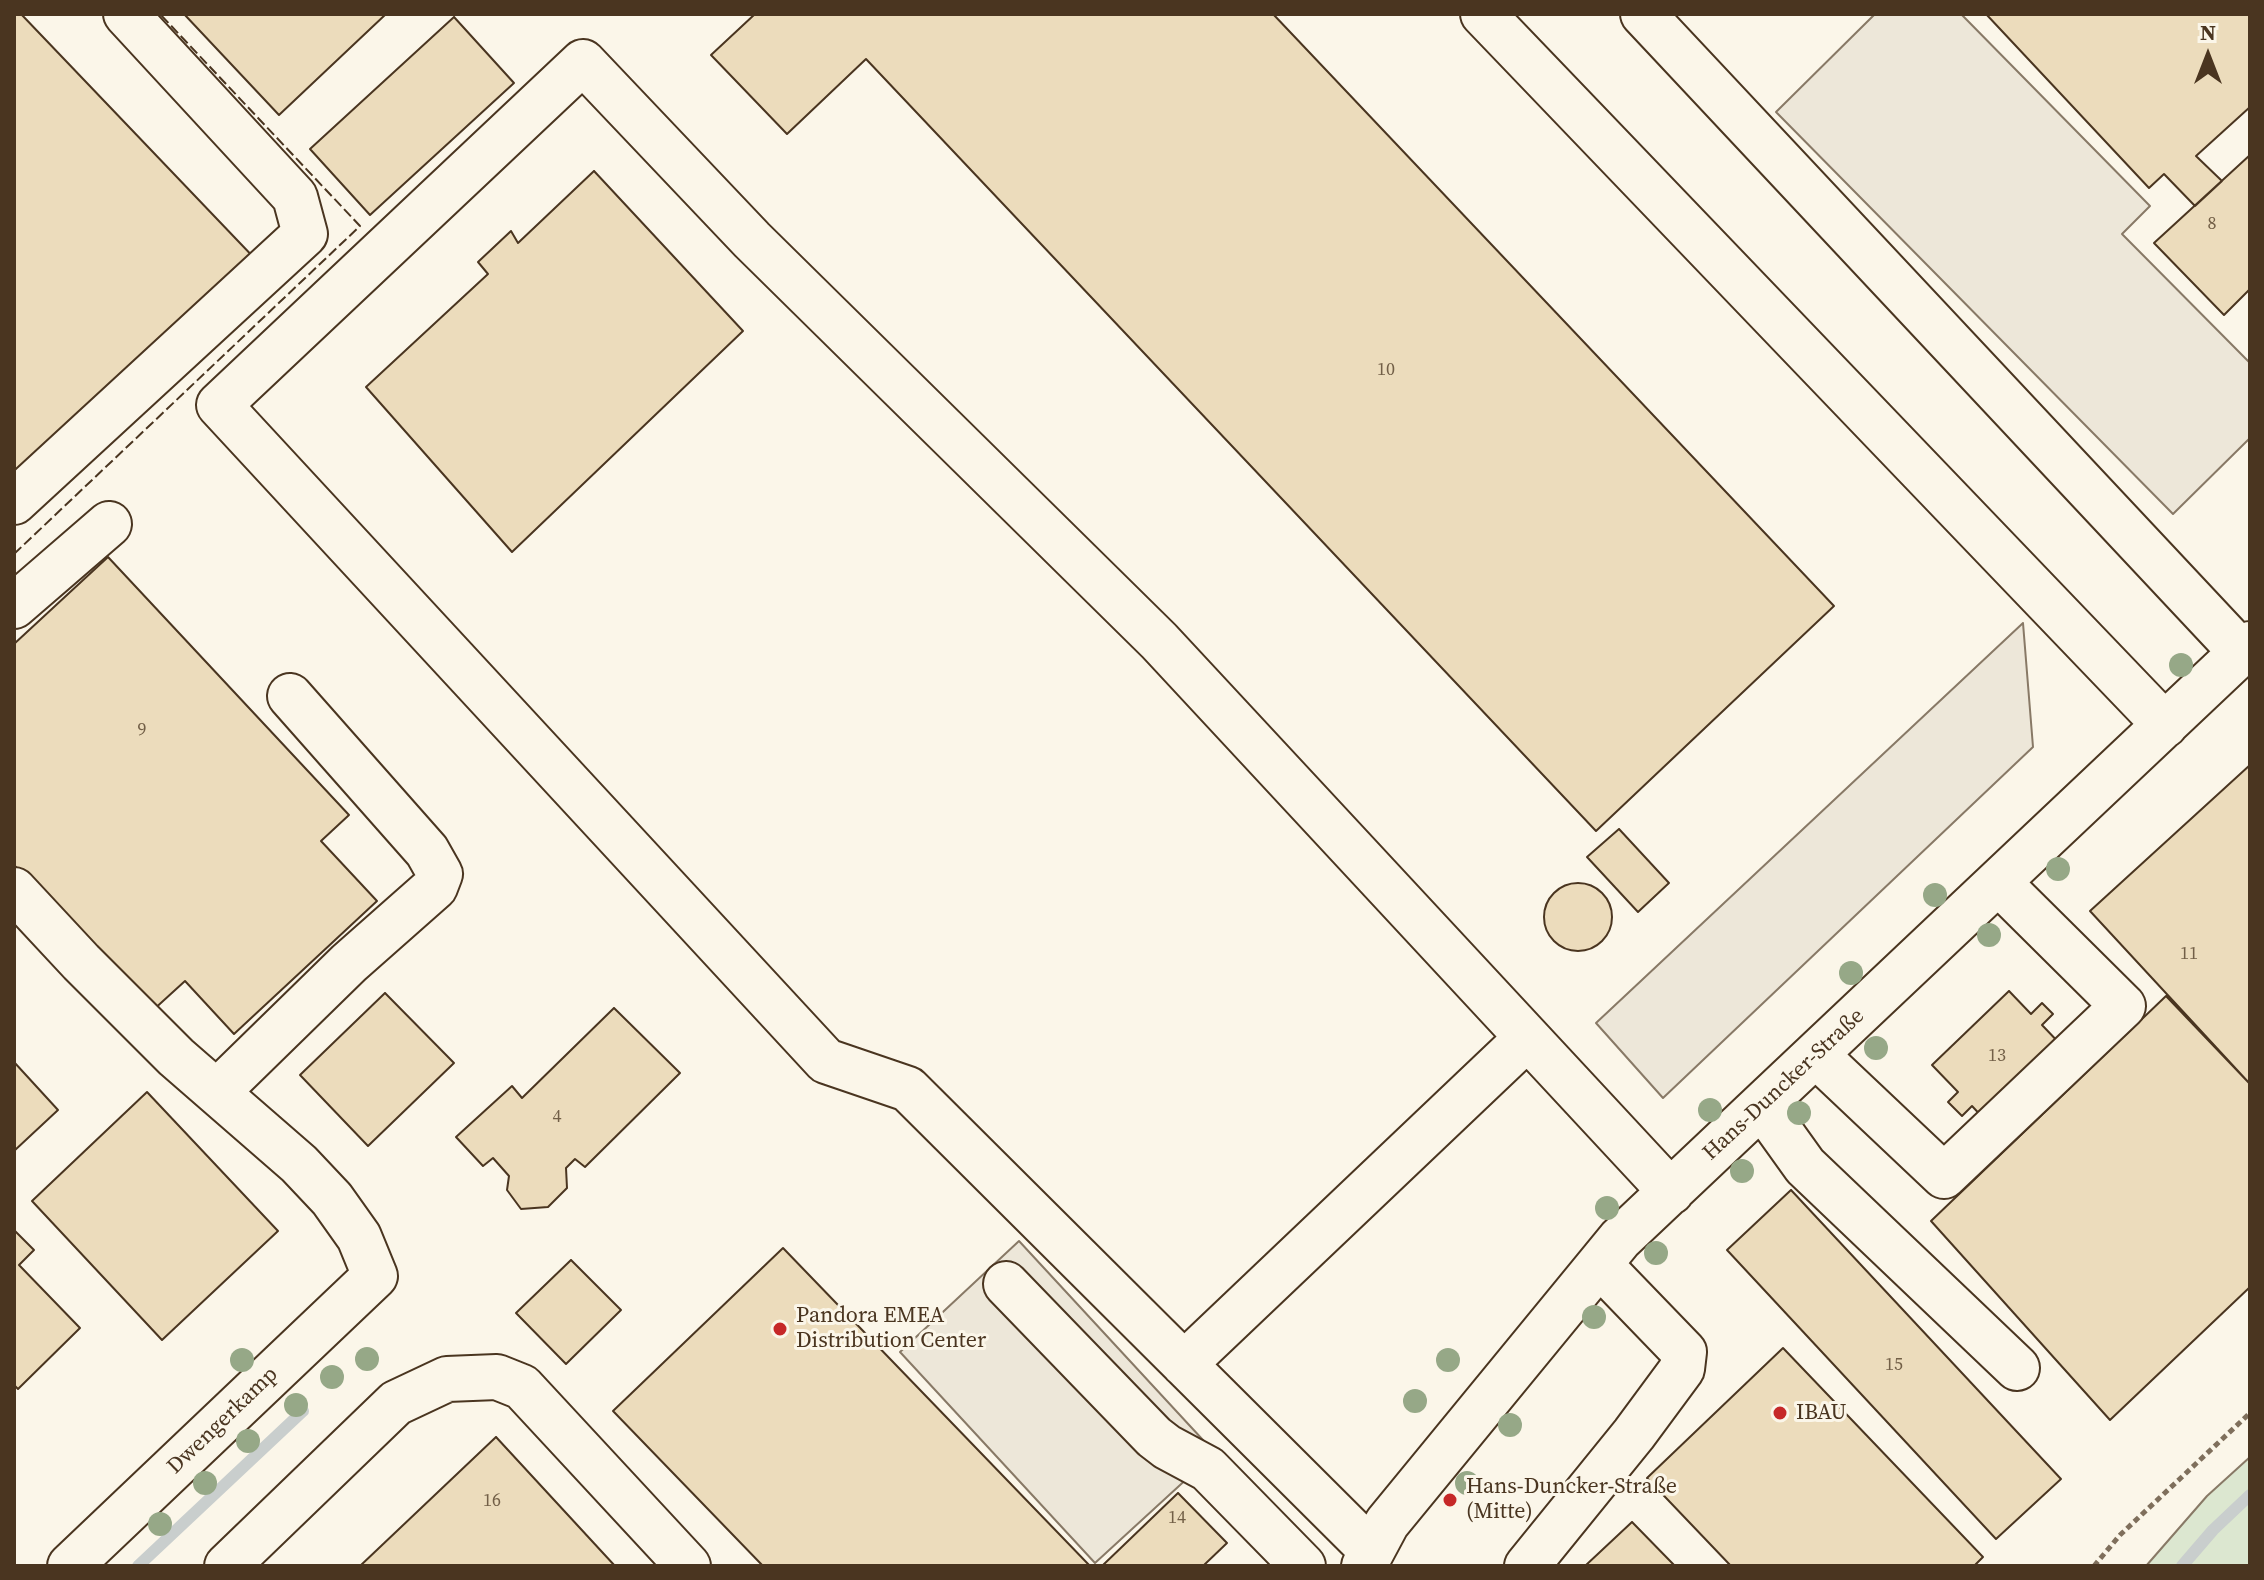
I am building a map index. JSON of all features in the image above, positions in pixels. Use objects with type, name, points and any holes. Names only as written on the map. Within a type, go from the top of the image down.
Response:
[{"type":"street","points":[[14,502],[305,234],[295,197],[126,14]]},
{"type":"street","points":[[1483,14],[2165,725]]},
{"type":"street","points":[[1643,14],[2246,648]]},
{"type":"street","points":[[1368,1558],[1184,1364],[908,1089],[826,1061],[219,405],[583,62],[752,240],[1159,641],[1671,1192]]},
{"type":"street","points":[[14,606],[109,524]]},
{"type":"street","name":"Hans-Duncker-Straße","points":[[1368,1558],[1387,1523],[1620,1239],[2246,648]]},
{"type":"street","points":[[14,890],[176,1057],[217,1092],[349,963],[435,887],[440,874],[427,851],[290,696]]},
{"type":"street","points":[[1816,1055],[1944,1176],[1977,1145],[2123,1006],[1998,882]]},
{"type":"street","points":[[1184,1364],[1527,1038]]},
{"type":"street","name":"Dwengerkamp","points":[[70,1566],[375,1276],[359,1237],[332,1199],[299,1164],[217,1092]]},
{"type":"street","points":[[1762,1106],[1805,1166],[2017,1368]]},
{"type":"street","points":[[1527,1566],[1634,1434],[1682,1369],[1684,1352],[1600,1265]]},
{"type":"street","points":[[1006,1284],[1154,1437],[1208,1469],[1303,1566]]},
{"type":"street","points":[[227,1566],[396,1403],[447,1379],[497,1377],[522,1387],[688,1566]]},
{"type":"path","points":[[2094,1566],[2120,1535],[2250,1413]]},
{"type":"green space","points":[[2250,1457],[2250,1566],[2146,1566],[2207,1496]]},
{"type":"shaded area","points":[[1875,14],[1961,14],[2150,206],[2122,234],[2250,363],[2250,438],[2173,514],[1776,112]]},
{"type":"shaded area","points":[[2023,623],[2033,747],[1663,1098],[1596,1023]]},
{"type":"shaded area","points":[[1019,1241],[1215,1453],[1095,1563],[900,1352]]},
{"type":"building","points":[[14,14],[21,14],[260,264],[14,486]]},
{"type":"building","points":[[184,14],[386,14],[279,115]]},
{"type":"building","points":[[755,14],[1273,14],[1834,606],[1596,831],[866,59],[787,134],[711,55]]},
{"type":"building","points":[[1986,14],[2250,14],[2250,107],[2196,156],[2222,181],[2195,206],[2164,174],[2149,188]]},
{"type":"building","points":[[454,17],[514,83],[370,215],[310,149]]},
{"type":"building","points":[[2250,155],[2250,289],[2224,315],[2154,243]]},
{"type":"building","points":[[594,171],[743,331],[512,552],[366,387],[488,274],[478,262],[511,231],[518,243]]},
{"type":"building","points":[[108,557],[349,815],[321,841],[377,901],[234,1034],[185,981],[151,1012],[14,865],[14,644]]},
{"type":"building","points":[[2250,765],[2250,1084],[2090,911]]},
{"type":"building","points":[[1619,829],[1669,883],[1638,912],[1587,857]]},
{"type":"building","points":[[1578,883],[1602,893],[1612,917],[1602,941],[1578,951],[1554,941],[1544,917],[1554,893]]},
{"type":"building","points":[[2009,991],[2031,1014],[2042,1003],[2053,1014],[2042,1025],[2063,1047],[1986,1121],[1972,1106],[1962,1116],[1948,1102],[1958,1092],[1932,1065]]},
{"type":"building","points":[[385,993],[454,1063],[368,1146],[300,1075]]},
{"type":"building","points":[[2166,996],[2250,1084],[2250,1287],[2110,1420],[1931,1221]]},
{"type":"building","points":[[614,1008],[680,1073],[585,1167],[575,1159],[566,1168],[567,1188],[548,1207],[521,1209],[507,1190],[509,1176],[493,1158],[483,1166],[456,1137],[512,1086],[522,1098]]},
{"type":"building","points":[[14,1062],[58,1110],[14,1151]]},
{"type":"building","points":[[147,1092],[278,1231],[162,1340],[32,1201]]},
{"type":"building","points":[[1791,1190],[2061,1479],[1996,1539],[1727,1250]]},
{"type":"building","points":[[14,1230],[34,1250],[19,1265],[80,1328],[18,1389],[14,1385]]},
{"type":"building","name":"Pandora EMEA Distribution Center","points":[[783,1248],[1090,1566],[763,1566],[613,1411]]},
{"type":"building","points":[[571,1260],[621,1310],[566,1364],[516,1313]]},
{"type":"building","name":"IBAU","points":[[1783,1348],[1983,1557],[1974,1566],[1731,1566],[1647,1478]]},
{"type":"building","points":[[496,1437],[615,1566],[360,1566]]},
{"type":"building","points":[[1178,1493],[1227,1543],[1203,1566],[1102,1566]]},
{"type":"building","points":[[1632,1522],[1675,1566],[1585,1566]]},
{"type":"waterway","points":[[138,1566],[303,1411]]},
{"type":"waterway","points":[[2182,1566],[2213,1530],[2250,1495]]},
{"type":"fence","points":[[14,554],[360,226],[160,14]]},
{"type":"place","name":"Pandora EMEA Distribution Center","points":[[780,1329]]},
{"type":"place","name":"IBAU","points":[[1780,1413]]},
{"type":"place","name":"Hans-Duncker-Straße (Mitte)","points":[[1450,1500]]}]
